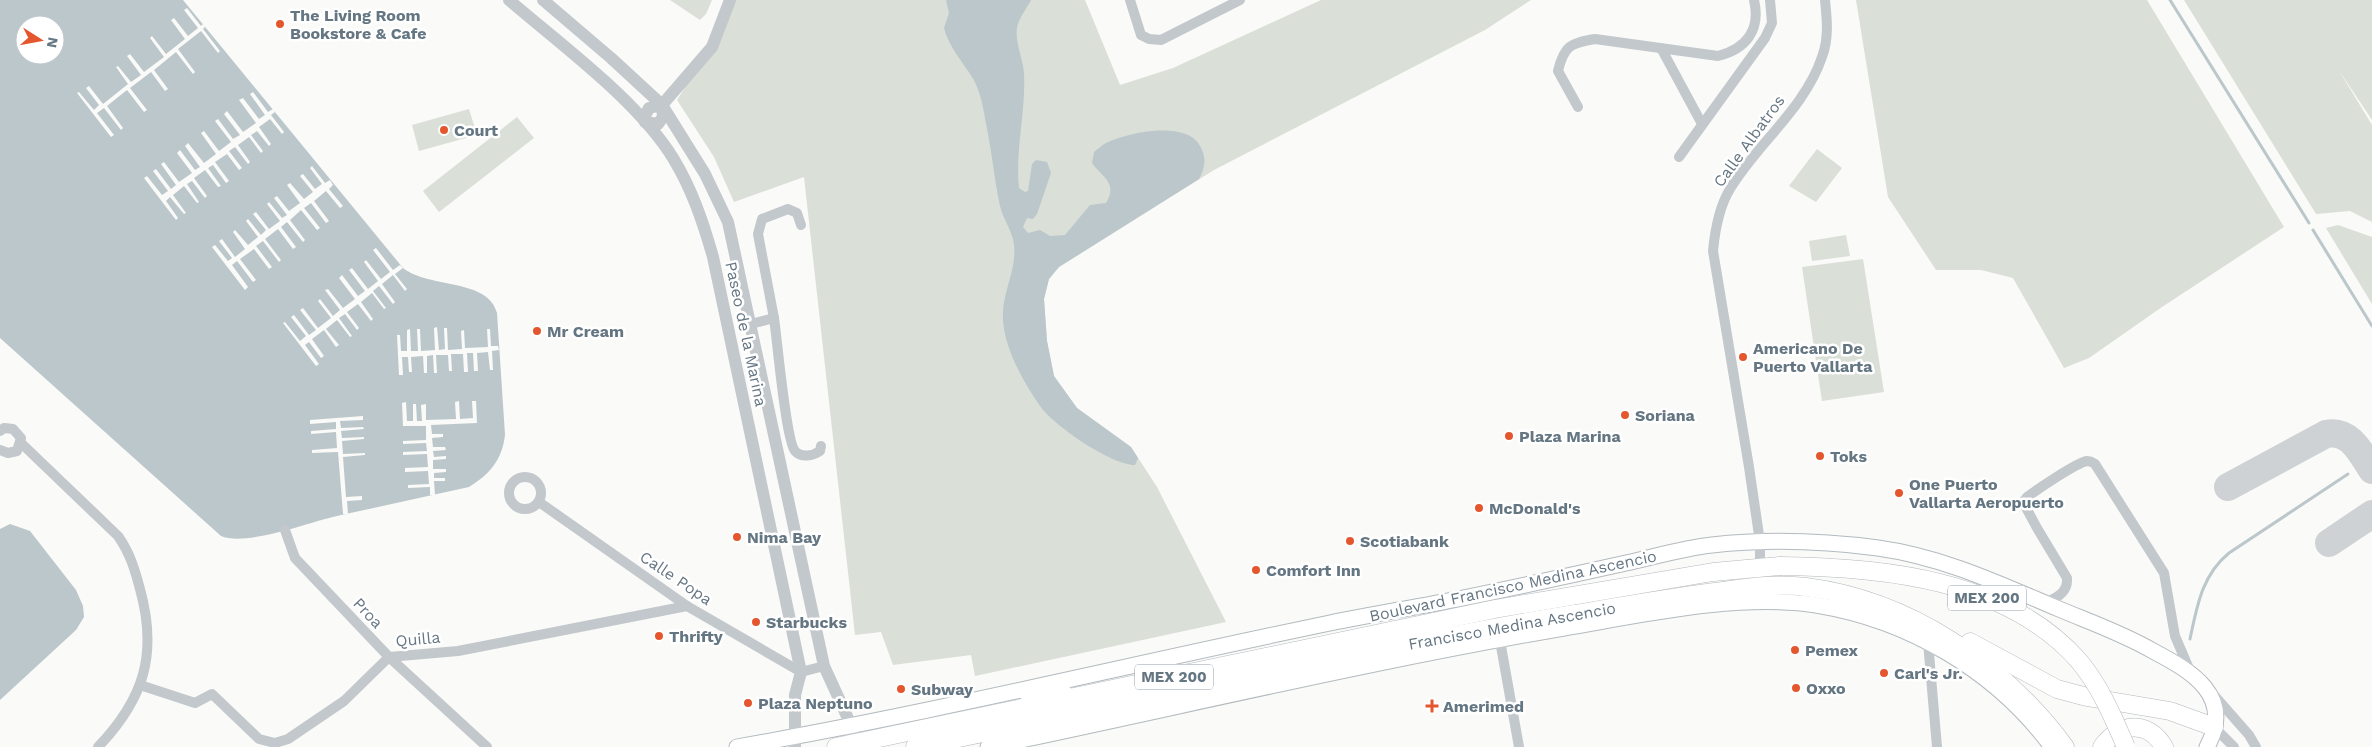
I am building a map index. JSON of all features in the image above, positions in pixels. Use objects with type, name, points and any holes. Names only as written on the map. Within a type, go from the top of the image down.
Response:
[{"type":"highway","name":"Francisco Medina Ascencio","points":[[1760,585],[1780,566],[1863,570],[1922,580],[1994,600],[2019,612],[2045,629],[2079,662],[2110,709],[2126,747]]},
{"type":"highway","name":"Francisco Medina Ascencio","points":[[915,747],[1498,625],[1713,572],[1760,585],[1808,588],[1851,597],[1892,610],[1934,638],[1970,654],[2004,680],[2038,713],[2065,747]]},
{"type":"highway","name":"Francisco Medina Ascencio","points":[[847,746],[1081,697],[1498,625]]},
{"type":"highway","points":[[1934,638],[1970,642],[2057,689],[2087,697],[2170,711],[2214,728]]},
{"type":"highway","points":[[1026,691],[1081,697]]},
{"type":"highway","points":[[2102,747],[2112,734],[2131,727],[2145,729],[2153,733],[2164,747]]},
{"type":"main road","name":"Boulevard Francisco Medina Ascencio","points":[[738,747],[795,742],[851,725],[1026,691],[1329,624],[1708,545],[1760,542],[1880,548],[1929,558],[1977,574],[2145,646],[2190,671],[2203,683],[2214,712],[2214,728],[2207,747]]},
{"type":"main road","name":"Francisco Medina Ascencio","points":[[988,747],[1498,625],[1698,608],[1760,585]]},
{"type":"main road","name":"Francisco Medina Ascencio","points":[[1934,638],[1960,661],[2006,695],[2035,724],[2052,747]]},
{"type":"street","name":"Paseo de la Marina","points":[[509,0],[588,68],[645,122],[673,157],[690,189],[711,249],[800,672],[795,695],[795,742]]},
{"type":"street","name":"Paseo de la Marina","points":[[543,0],[662,105],[706,174],[728,222],[824,666],[851,725],[847,746]]},
{"type":"street","points":[[645,122],[658,124],[663,117],[662,105],[712,47],[730,0]]},
{"type":"street","points":[[1130,0],[1141,35],[1149,39],[1161,40],[1226,4],[1240,0]]},
{"type":"street","name":"Calle Albatros","points":[[1760,585],[1760,542],[1712,251],[1716,224],[1729,189],[1802,95],[1822,57],[1827,26],[1825,0]]},
{"type":"street","points":[[1578,108],[1558,71],[1562,54],[1576,42],[1595,38],[1718,56],[1733,52],[1744,44],[1756,22],[1755,2],[1770,2],[1772,22],[1765,38],[1679,157]]},
{"type":"street","points":[[1744,44],[1754,53]]},
{"type":"street","points":[[1661,48],[1702,124]]},
{"type":"street","points":[[801,224],[797,213],[788,209],[762,219],[758,234],[774,318],[788,427],[794,450],[800,455],[810,455],[820,451],[821,446]]},
{"type":"street","points":[[726,316],[748,309]]},
{"type":"street","points":[[730,339],[774,318]]},
{"type":"street","points":[[0,431],[4,428],[13,429],[20,434],[21,443],[13,453],[4,453],[0,450]]},
{"type":"street","points":[[21,443],[118,536],[127,550],[134,568],[148,624],[148,649],[140,685],[131,704],[98,747]]},
{"type":"street","points":[[2045,603],[2065,591],[2068,585],[2067,578],[2036,528],[2024,502],[2027,496],[2085,462],[2091,461],[2095,464],[2164,573],[2175,636],[2190,671]]},
{"type":"street","name":"Calle Popa","points":[[539,502],[688,606],[800,672]]},
{"type":"street","name":"Proa","points":[[285,530],[295,558],[389,657],[487,747]]},
{"type":"street","name":"Quilla","points":[[140,685],[195,703],[212,694],[259,739],[275,743],[288,739],[344,701],[389,657],[458,651],[688,606]]},
{"type":"street","points":[[1498,625],[1519,747]]},
{"type":"street","points":[[1934,638],[1937,747]]},
{"type":"street","points":[[800,672],[824,666]]},
{"type":"street","points":[[2203,683],[2249,735],[2256,747]]},
{"type":"street","points":[[2214,728],[2234,747]]},
{"type":"shaded area","points":[[0,0],[183,0],[403,268],[414,275],[457,285],[482,294],[491,302],[497,313],[505,435],[498,459],[483,477],[469,487],[341,515],[263,536],[232,539],[221,536],[0,338]]},
{"type":"shaded area","points":[[670,0],[712,0],[706,14],[700,20]]},
{"type":"shaded area","points":[[732,0],[1085,0],[1120,85],[1173,68],[1321,0],[1531,0],[1485,30],[1214,170],[1059,267],[1049,279],[1044,299],[1047,341],[1054,376],[1077,408],[1131,447],[1157,487],[1226,622],[975,676],[971,655],[893,665],[881,632],[855,635],[804,177],[734,202],[714,157],[677,100],[694,73]]},
{"type":"shaded area","points":[[946,0],[1031,0],[1018,24],[1017,30],[1017,42],[1024,73],[1024,102],[1018,159],[1019,188],[1025,192],[1028,191],[1032,164],[1036,160],[1047,162],[1051,173],[1037,214],[1033,219],[1027,218],[1023,227],[1028,233],[1040,230],[1050,236],[1065,235],[1090,205],[1106,203],[1110,186],[1108,181],[1092,163],[1094,152],[1106,143],[1142,132],[1170,131],[1183,133],[1193,138],[1202,150],[1204,163],[1199,179],[1059,267],[1049,279],[1044,299],[1047,341],[1054,376],[1077,408],[1131,447],[1138,458],[1135,465],[1112,458],[1083,443],[1057,423],[1040,406],[1021,376],[1011,354],[1004,331],[1003,310],[1013,264],[1014,245],[1000,206],[983,106],[979,93],[972,77],[952,48],[944,28],[949,13]]},
{"type":"shaded area","points":[[1856,0],[2147,0],[2284,227],[2162,307],[2089,358],[2064,368],[2013,278],[1981,270],[1936,270],[1888,197]]},
{"type":"shaded area","points":[[2184,0],[2372,0],[2372,120],[2338,69],[2372,125],[2372,222],[2350,211],[2316,214]]},
{"type":"shaded area","name":"Court","points":[[469,109],[477,135],[419,151],[412,125]]},
{"type":"shaded area","points":[[517,117],[534,138],[439,212],[423,191]]},
{"type":"shaded area","points":[[1817,149],[1842,168],[1816,202],[1789,186]]},
{"type":"shaded area","points":[[2338,225],[2372,237],[2372,304],[2326,228]]},
{"type":"shaded area","points":[[1846,235],[1850,256],[1812,261],[1809,241]]},
{"type":"shaded area","points":[[1863,259],[1884,392],[1822,401],[1802,267]]},
{"type":"shaded area","points":[[10,524],[30,531],[76,590],[83,606],[84,617],[76,630],[0,700],[0,529]]},
{"type":"pier","points":[[187,8],[201,26],[203,24],[205,27],[203,29],[220,51],[218,53],[201,31],[178,49],[195,72],[193,74],[176,52],[154,70],[168,89],[165,91],[151,72],[130,88],[147,110],[144,112],[127,90],[107,106],[123,128],[121,130],[104,108],[97,113],[114,135],[111,137],[77,93],[79,92],[94,110],[99,105],[86,88],[89,86],[103,104],[128,84],[116,67],[118,66],[131,82],[141,75],[127,56],[130,54],[144,72],[164,57],[150,38],[152,36],[166,54],[185,39],[171,20],[174,18],[188,36],[198,28],[184,10]]},
{"type":"pier","points":[[253,92],[268,112],[273,109],[275,112],[271,115],[284,132],[282,134],[270,119],[259,127],[271,144],[269,146],[257,131],[251,135],[263,151],[261,153],[249,137],[238,145],[250,162],[248,164],[235,147],[229,151],[242,168],[239,170],[227,154],[215,162],[229,181],[226,183],[213,165],[208,168],[221,186],[218,187],[205,170],[194,178],[207,196],[205,198],[192,181],[187,184],[199,202],[197,203],[184,186],[173,195],[186,213],[184,214],[170,197],[166,201],[178,218],[176,220],[144,178],[147,176],[162,195],[168,191],[153,171],[156,169],[171,189],[176,185],[161,164],[164,162],[179,182],[192,173],[177,153],[180,150],[195,170],[200,167],[185,146],[188,143],[204,163],[216,154],[201,133],[204,131],[219,151],[231,142],[215,121],[218,119],[233,139],[240,135],[224,114],[227,111],[243,132],[256,123],[239,100],[243,98],[259,119],[265,115],[250,94]]},
{"type":"pier","points":[[312,166],[325,183],[330,180],[333,185],[329,189],[343,206],[340,208],[326,191],[314,201],[329,221],[326,223],[311,203],[304,208],[320,228],[317,230],[301,210],[290,220],[305,240],[303,242],[287,222],[281,227],[296,247],[293,249],[278,229],[265,239],[281,260],[279,262],[263,241],[256,246],[272,267],[269,269],[254,249],[240,259],[256,280],[253,282],[237,261],[232,265],[248,287],[245,290],[212,247],[215,245],[228,261],[232,258],[219,241],[222,239],[235,257],[245,249],[233,232],[235,230],[248,245],[258,237],[246,221],[248,219],[261,235],[266,230],[253,214],[256,212],[269,229],[280,221],[267,204],[269,202],[282,218],[287,215],[274,198],[277,196],[289,211],[300,203],[287,185],[290,183],[304,199],[313,192],[300,176],[303,174],[315,189],[322,184],[310,168]]},
{"type":"pier","points":[[376,248],[393,270],[400,265],[403,268],[395,274],[407,289],[405,291],[393,275],[382,284],[395,302],[393,304],[379,286],[373,291],[386,308],[384,309],[372,293],[361,302],[373,319],[371,321],[358,304],[347,312],[359,328],[357,330],[345,314],[339,318],[352,336],[350,337],[337,320],[326,329],[339,345],[336,347],[324,330],[312,339],[324,356],[321,358],[309,342],[305,345],[319,364],[316,366],[283,323],[285,322],[300,341],[306,336],[291,317],[294,315],[309,335],[316,330],[300,310],[303,308],[318,328],[331,318],[318,301],[320,299],[333,316],[340,310],[325,290],[328,289],[343,308],[355,299],[339,278],[342,275],[358,296],[365,291],[349,270],[352,268],[368,289],[378,281],[364,262],[366,260],[381,279],[390,272],[373,250]]},
{"type":"pier","points":[[437,327],[439,350],[445,349],[444,328],[447,328],[448,350],[462,349],[461,331],[464,330],[465,348],[488,347],[487,329],[490,329],[491,346],[498,346],[499,350],[492,351],[493,370],[490,370],[488,352],[477,353],[478,371],[474,371],[473,353],[467,353],[468,372],[464,372],[463,354],[451,354],[452,371],[449,371],[448,355],[436,355],[437,373],[434,373],[433,355],[427,356],[427,373],[424,373],[423,356],[411,357],[412,372],[409,372],[408,357],[402,357],[403,375],[399,375],[397,335],[400,335],[401,351],[407,351],[407,330],[410,329],[411,351],[418,351],[417,329],[420,329],[421,351],[435,350],[434,328]]},
{"type":"pier","points":[[459,401],[460,419],[473,418],[472,401],[476,401],[477,423],[431,425],[432,434],[443,434],[443,437],[432,438],[433,447],[445,447],[446,450],[433,451],[434,457],[446,456],[446,459],[433,460],[433,469],[446,469],[446,472],[434,473],[434,478],[445,478],[445,481],[434,481],[435,495],[430,495],[430,487],[408,488],[408,485],[429,484],[428,471],[405,472],[405,468],[428,467],[427,454],[403,455],[403,452],[427,451],[426,443],[403,444],[403,441],[426,440],[426,426],[403,426],[402,403],[406,402],[407,421],[413,421],[413,404],[416,404],[417,421],[422,421],[421,405],[426,404],[426,420],[456,419],[455,402]]},
{"type":"pier","points":[[363,416],[363,420],[340,421],[341,428],[363,427],[364,429],[341,431],[342,438],[364,437],[364,439],[342,441],[343,454],[365,453],[365,455],[343,457],[346,497],[362,496],[362,500],[347,501],[348,514],[343,514],[338,452],[312,453],[312,450],[337,448],[336,432],[311,434],[311,431],[336,429],[336,422],[310,424],[310,420]]},
{"type":"waterway","points":[[2170,0],[2309,223]]},
{"type":"waterway","points":[[2313,230],[2372,326]]},
{"type":"waterway","points":[[2190,639],[2202,592],[2212,571],[2220,562],[2229,553],[2348,474]]},
{"type":"taxiway","points":[[2228,487],[2326,434],[2334,433],[2342,435],[2354,444],[2372,470]]},
{"type":"taxiway","points":[[2329,543],[2372,514]]},
{"type":"place","name":"The Living Room Bookstore & Cafe","points":[[280,24]]},
{"type":"place","name":"Court","points":[[444,130]]},
{"type":"place","name":"Mr Cream","points":[[537,331]]},
{"type":"place","name":"Americano De Puerto Vallarta","points":[[1743,357]]},
{"type":"place","name":"Soriana","points":[[1625,415]]},
{"type":"place","name":"Plaza Marina","points":[[1509,436]]},
{"type":"place","name":"Toks","points":[[1820,456]]},
{"type":"place","name":"One Puerto Vallarta Aeropuerto","points":[[1899,493]]},
{"type":"place","name":"McDonald's","points":[[1479,508]]},
{"type":"place","name":"Nima Bay","points":[[737,537]]},
{"type":"place","name":"Scotiabank","points":[[1350,541]]},
{"type":"place","name":"Comfort Inn","points":[[1256,570]]},
{"type":"place","name":"Starbucks","points":[[756,622]]},
{"type":"place","name":"Thrifty","points":[[659,636]]},
{"type":"place","name":"Pemex","points":[[1795,650]]},
{"type":"place","name":"Carl's Jr.","points":[[1884,673]]},
{"type":"place","name":"Oxxo","points":[[1796,688]]},
{"type":"place","name":"Subway","points":[[901,689]]},
{"type":"place","name":"Plaza Neptuno","points":[[748,703]]},
{"type":"place","name":"Amerimed","points":[[1432,706]]}]
